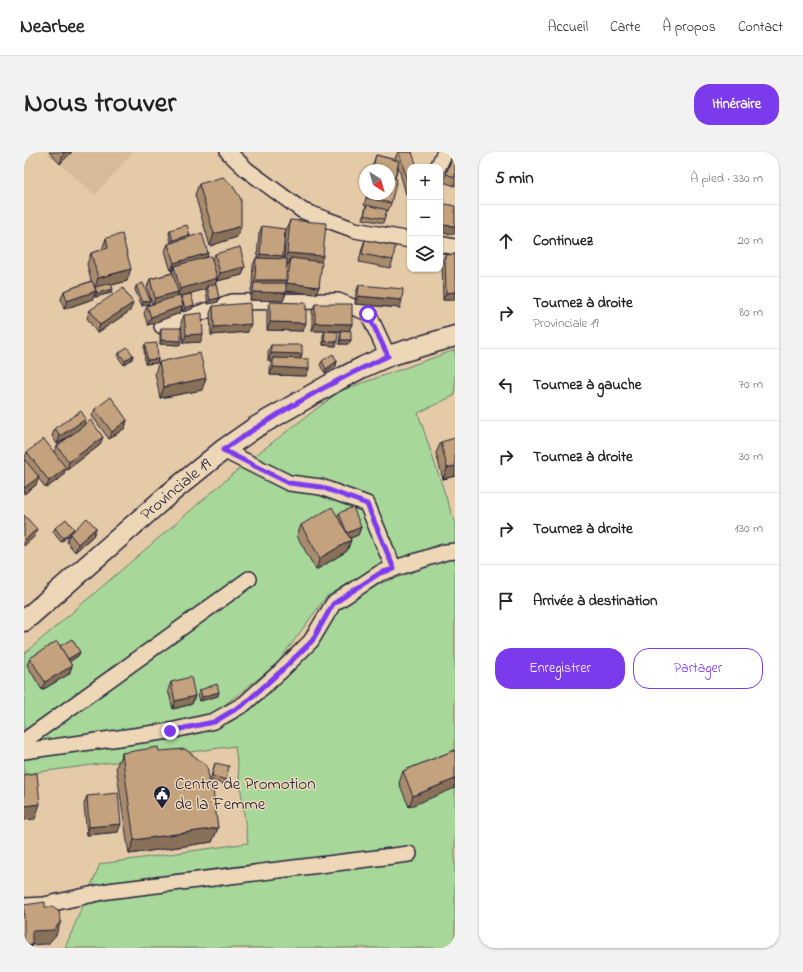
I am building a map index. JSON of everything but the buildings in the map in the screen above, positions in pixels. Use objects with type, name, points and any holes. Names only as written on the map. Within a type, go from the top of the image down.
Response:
[{"type":"main road","name":"Provinciale 19","points":[[24,621],[169,494],[223,450],[256,427],[300,401],[388,356],[455,336]]},
{"type":"street","points":[[228,152],[247,170],[303,211],[355,230],[407,236]]},
{"type":"street","points":[[241,152],[247,170]]},
{"type":"street","points":[[439,164],[445,152]]},
{"type":"street","points":[[443,244],[455,246]]},
{"type":"street","points":[[162,326],[232,302],[338,301],[368,314],[388,356]]},
{"type":"street","points":[[223,450],[289,483],[321,487],[367,504],[394,569]]},
{"type":"street","points":[[24,751],[170,731],[214,722],[244,704],[312,641],[333,604],[380,573],[446,552],[455,551]]},
{"type":"street","points":[[24,741],[249,579]]},
{"type":"street","points":[[24,906],[44,905],[108,891],[409,854]]},
{"type":"shaded area","points":[[46,152],[133,152],[95,195]]},
{"type":"green space","points":[[455,350],[455,395],[418,413],[455,524],[455,549],[443,543],[378,565],[326,597],[276,665],[223,706],[229,723],[240,716],[315,647],[335,612],[381,583],[455,558],[455,948],[65,948],[100,864],[248,843],[235,746],[24,774],[24,654],[248,461],[340,391]]},
{"type":"place","name":"Centre de Promotion de la Femme","points":[[162,809]]},
{"type":"route","points":[[170,731],[214,722],[244,704],[312,641],[333,604],[380,573],[394,569],[367,504],[321,487],[289,483],[223,450],[256,427],[288,408],[338,380],[388,356],[368,314]]}]
